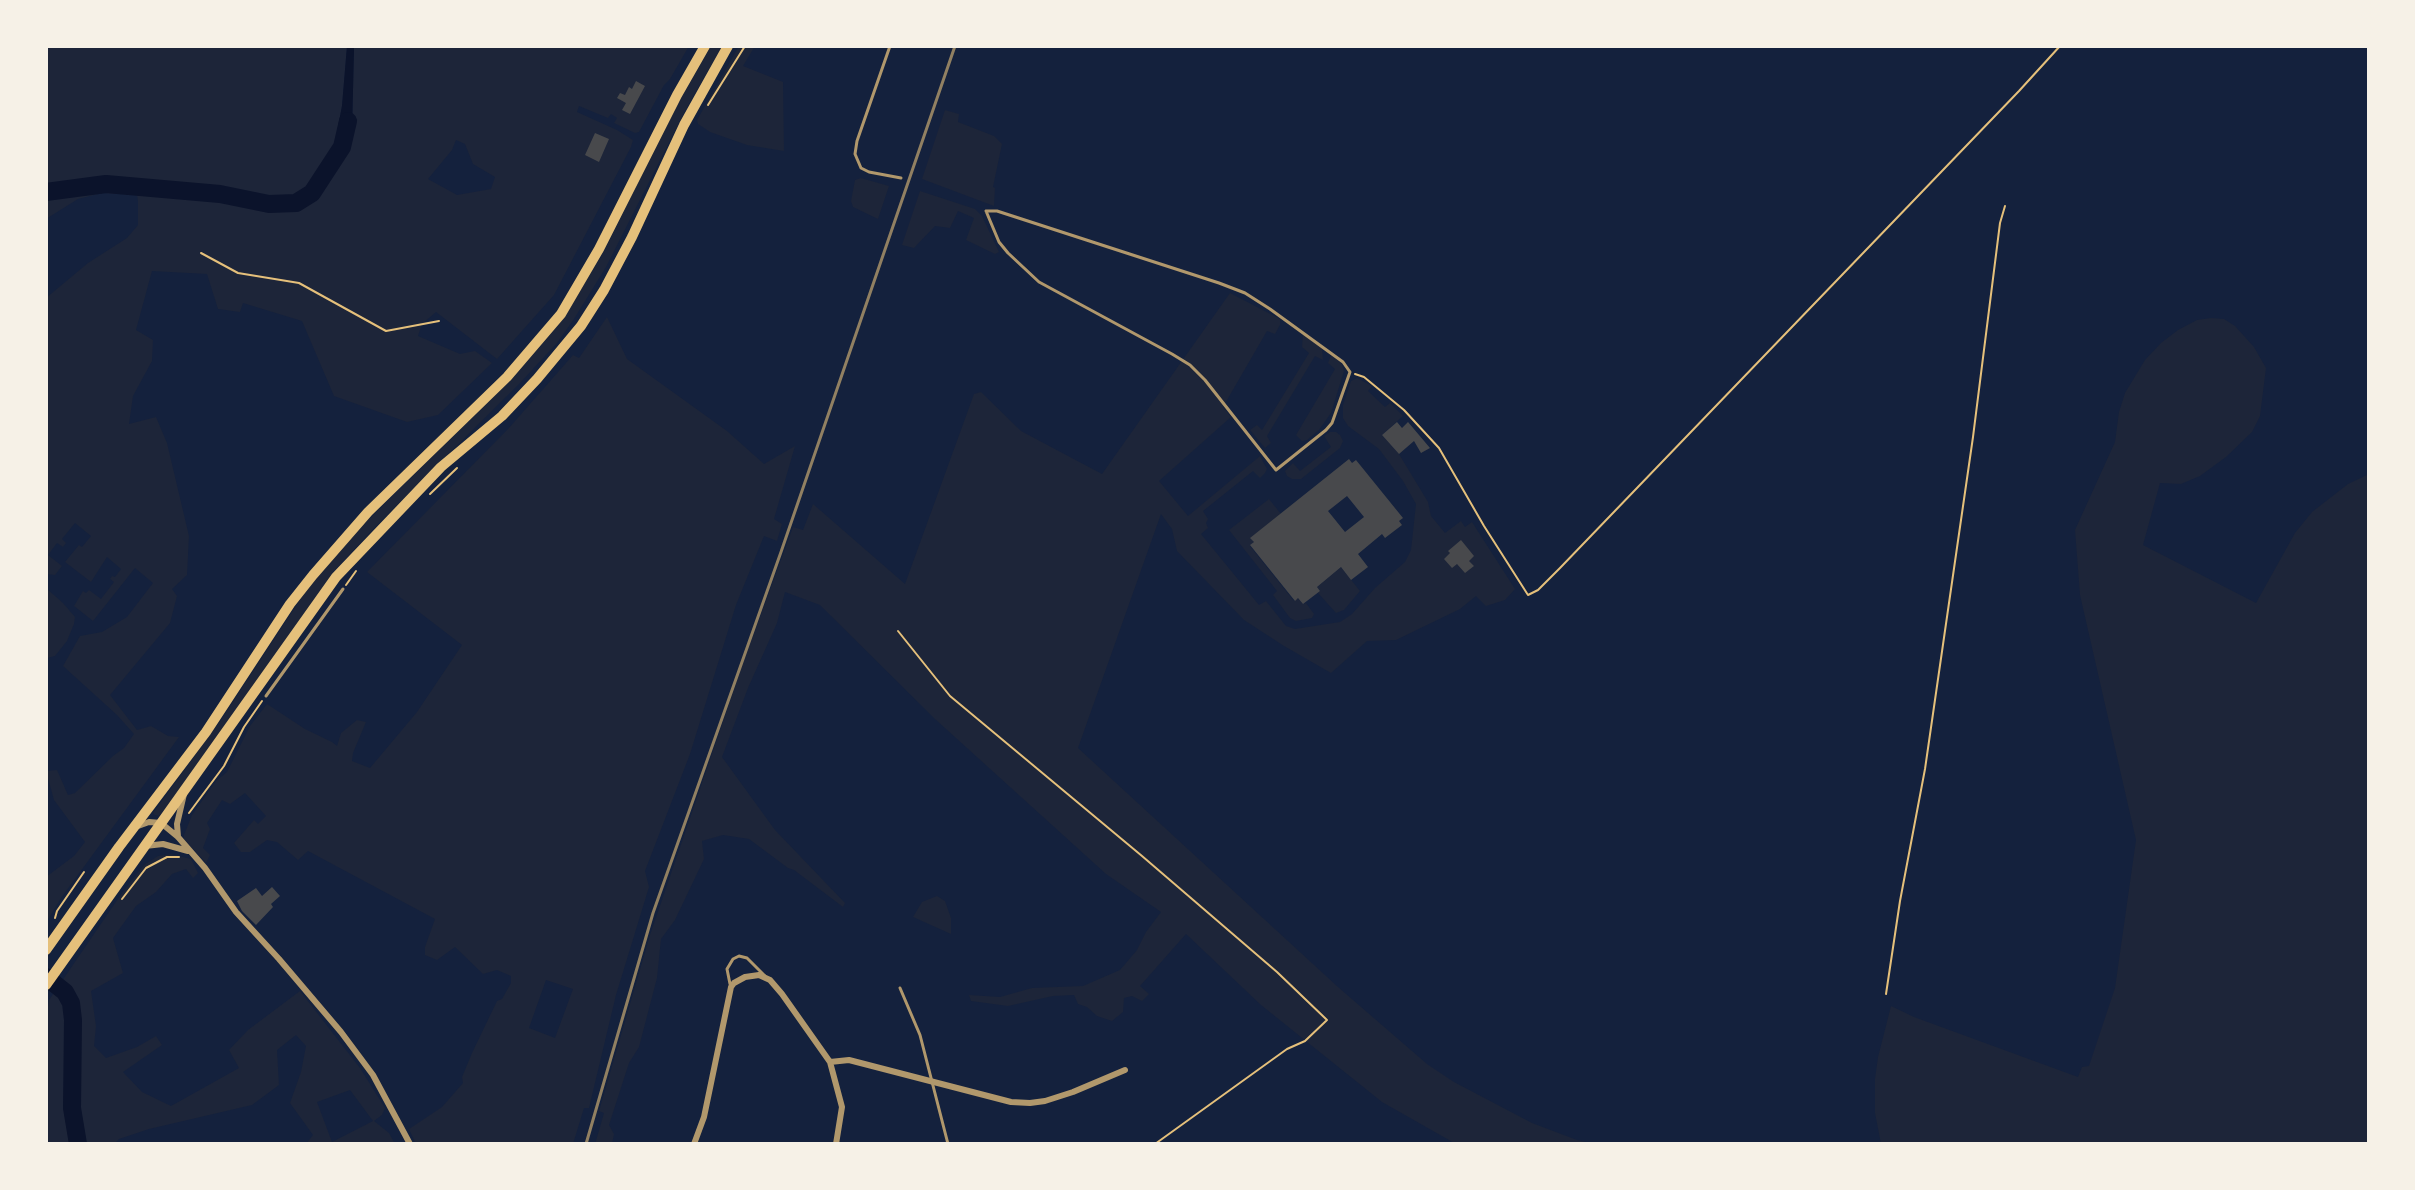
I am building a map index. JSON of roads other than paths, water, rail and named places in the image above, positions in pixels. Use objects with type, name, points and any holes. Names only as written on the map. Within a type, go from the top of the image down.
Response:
[{"type":"highway","points":[[47,949],[206,732],[290,604],[327,557],[368,512],[507,377],[561,314],[599,249],[705,46]]},
{"type":"highway","points":[[46,985],[336,577],[441,467],[502,416],[581,326],[632,237],[684,125],[728,46]]},
{"type":"street","points":[[177,834],[185,790]]},
{"type":"street","points":[[135,827],[149,822],[161,823],[177,834],[236,912],[341,1032],[373,1075],[410,1144]]},
{"type":"street","points":[[144,847],[163,844],[191,852]]},
{"type":"street","points":[[694,1144],[704,1117],[731,987],[745,977],[759,975],[765,976],[790,1004],[830,1062],[842,1107],[836,1144]]},
{"type":"street","points":[[830,1062],[849,1060],[1011,1102],[1030,1103],[1073,1092],[1125,1070]]},
{"type":"lane","points":[[890,46],[855,154],[861,168],[901,178]]},
{"type":"lane","points":[[986,211],[997,211],[1127,252],[1245,293],[1308,335],[1343,362],[1350,372],[1332,423],[1276,470],[1190,365],[1039,282],[999,242],[986,211]]},
{"type":"lane","points":[[266,696],[343,589]]},
{"type":"lane","points":[[731,987],[727,969],[739,956],[747,958],[765,976]]},
{"type":"lane","points":[[900,988],[920,1035],[948,1144]]},
{"type":"waterway","points":[[46,192],[106,184],[220,194],[269,204],[296,203],[312,193],[342,147],[348,121]]},
{"type":"waterway","points":[[46,977],[65,992],[71,1003],[72,1108],[78,1144]]},
{"type":"railway","points":[[586,1144],[653,913],[955,46]]}]
